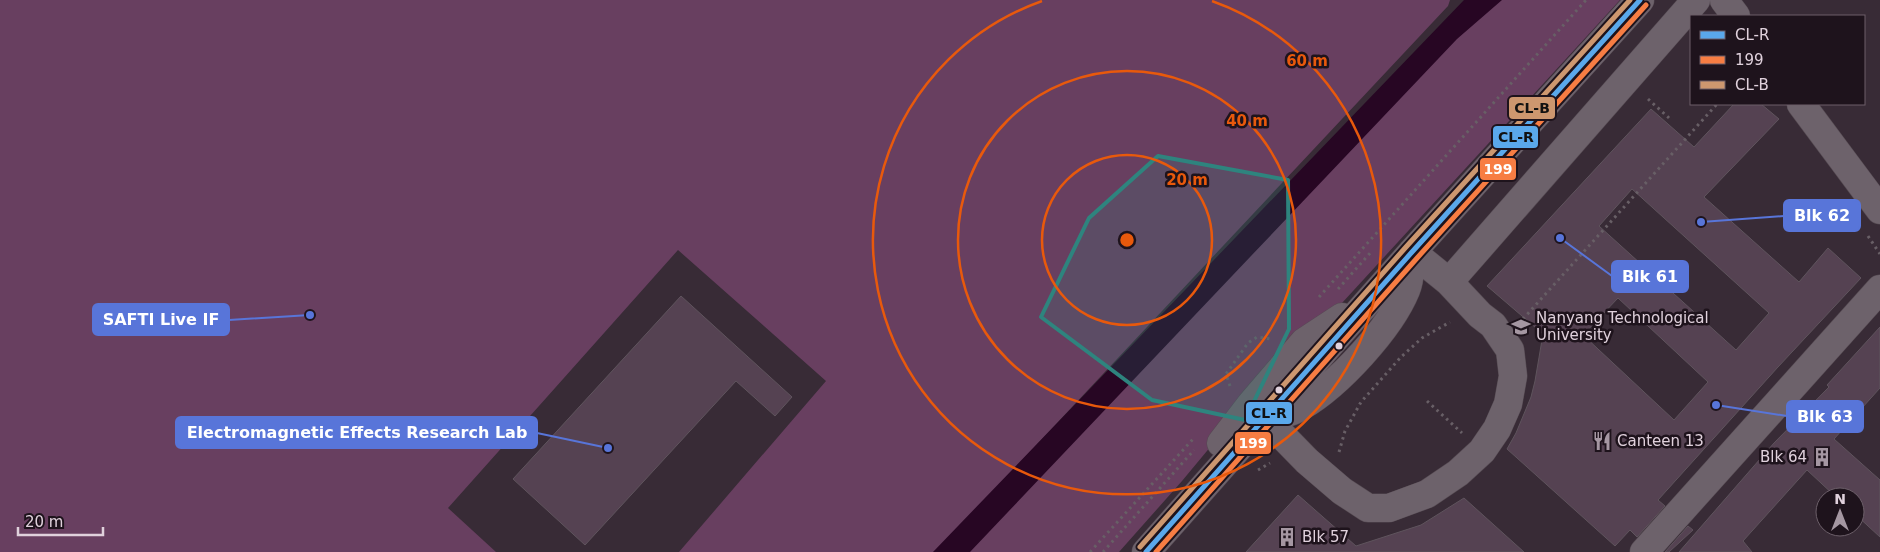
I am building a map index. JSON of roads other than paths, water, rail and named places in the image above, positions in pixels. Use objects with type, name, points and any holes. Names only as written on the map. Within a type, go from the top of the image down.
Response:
[{"type":"street","points":[[1146,552],[1372,296],[1640,0]]},
{"type":"street","points":[[1449,282],[1696,0]]},
{"type":"street","points":[[1724,0],[1735,15]]},
{"type":"street","points":[[1802,105],[1880,210]]},
{"type":"street","points":[[1265,418],[1307,461],[1330,481],[1368,508],[1390,508],[1427,494],[1458,473],[1482,451],[1497,429],[1508,404],[1513,376],[1510,350],[1492,324],[1480,315],[1449,282],[1412,252]]},
{"type":"street","points":[[1265,418],[1300,408],[1324,391],[1358,358],[1391,317],[1407,288],[1412,252]]},
{"type":"street","points":[[1644,552],[1880,289]]},
{"type":"street","points":[[1189,504],[1208,460],[1251,404],[1304,342],[1372,296]]},
{"type":"place","name":"Blk 62","points":[[1701,222]]},
{"type":"place","name":"Blk 61","points":[[1560,238]]},
{"type":"place","name":"SAFTI Live IF","points":[[310,315]]},
{"type":"place","name":"Nanyang Technological University","points":[[1521,327]]},
{"type":"place","name":"Blk 63","points":[[1716,405]]},
{"type":"place","name":"Canteen 13","points":[[1602,441]]},
{"type":"place","name":"Electromagnetic Effects Research Lab","points":[[608,448]]},
{"type":"place","name":"Blk 64","points":[[1822,457]]},
{"type":"place","name":"Blk 57","points":[[1287,537]]}]
